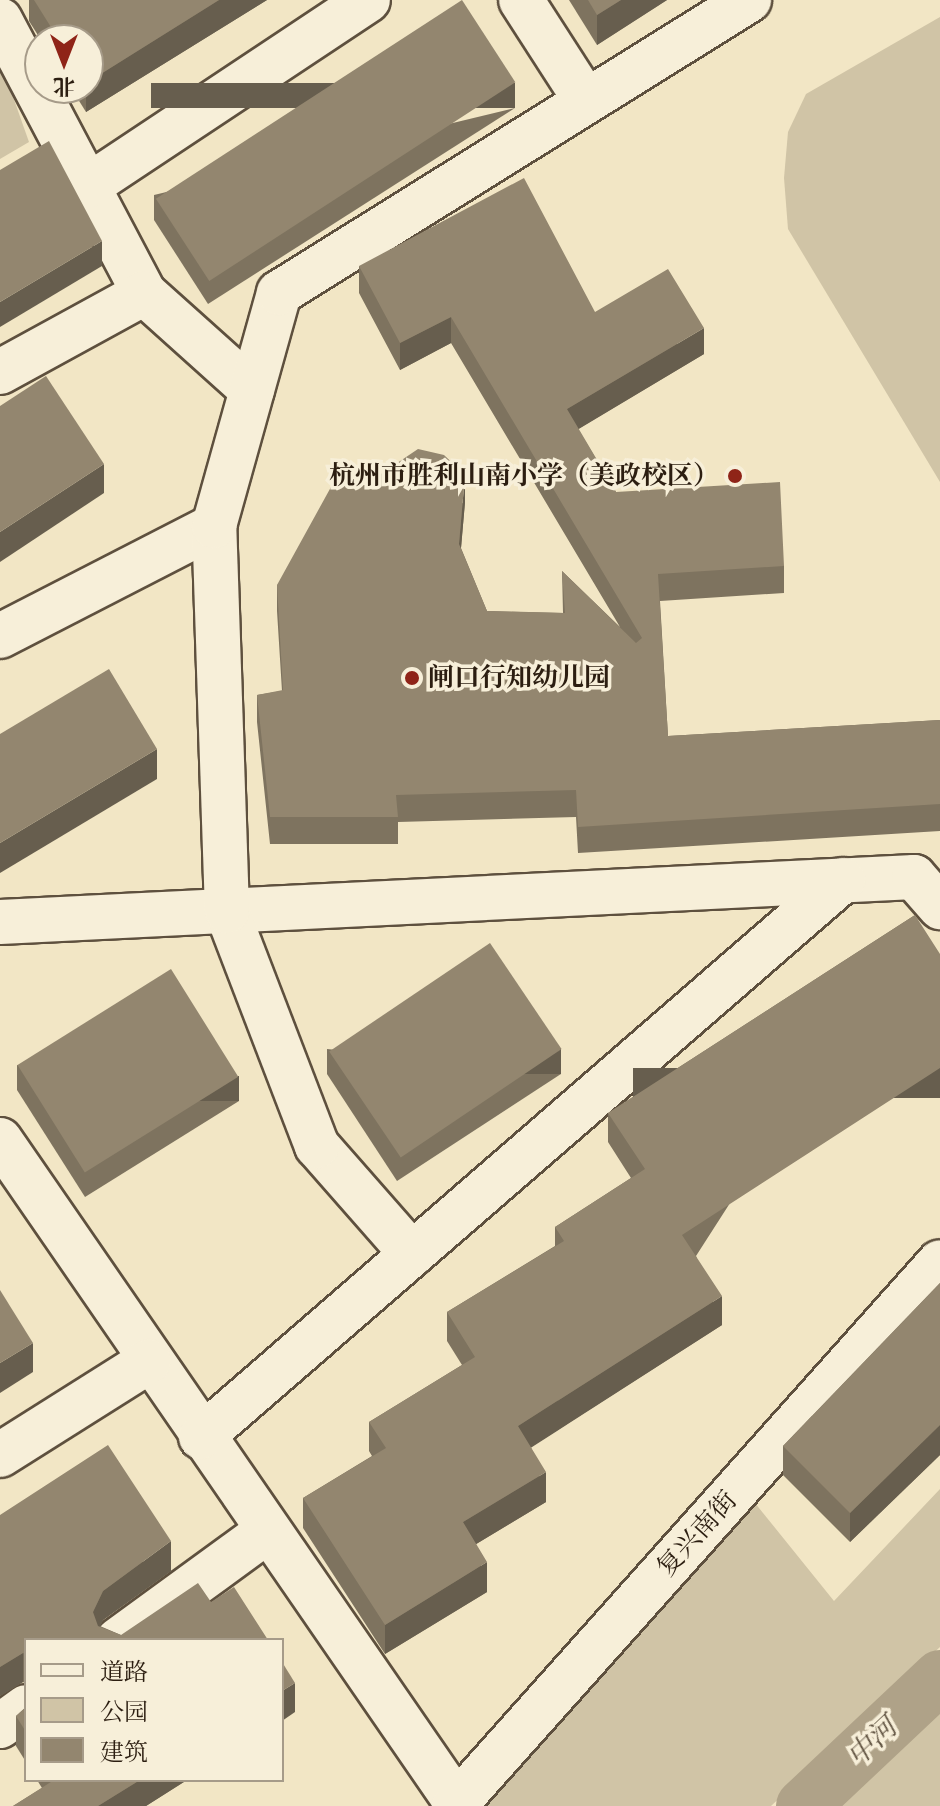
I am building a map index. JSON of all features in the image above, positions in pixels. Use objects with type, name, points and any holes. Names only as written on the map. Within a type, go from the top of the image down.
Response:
[{"type":"street","points":[[88,186],[368,0]]},
{"type":"street","points":[[521,0],[586,101]]},
{"type":"street","points":[[412,1254],[317,1146],[227,911],[214,526],[279,293],[749,0]]},
{"type":"street","points":[[0,20],[144,293],[252,390]]},
{"type":"street","points":[[0,372],[144,293]]},
{"type":"street","points":[[0,636],[214,526]]},
{"type":"street","points":[[0,922],[914,877],[940,907]]},
{"type":"street","points":[[201,1437],[843,880]]},
{"type":"street","points":[[4,1155],[456,1805]]},
{"type":"street","name":"复兴南街","points":[[456,1805],[940,1262]]},
{"type":"street","points":[[0,1455],[149,1361]]},
{"type":"street","points":[[121,1638],[265,1533]]},
{"type":"street","points":[[0,1726],[24,1708]]},
{"type":"green space","points":[[940,17],[940,482],[788,229],[784,178],[788,132],[806,94]]},
{"type":"green space","points":[[0,60],[29,142],[0,159]]},
{"type":"green space","points":[[940,1489],[940,1647],[771,1806],[472,1806],[755,1503],[834,1601]]},
{"type":"green space","points":[[940,1677],[940,1806],[803,1806]]},
{"type":"building","points":[[34,0],[219,0],[104,72],[104,24],[49,24]]},
{"type":"building","points":[[462,0],[515,82],[209,281],[156,199]]},
{"type":"building","points":[[588,0],[621,0],[597,15]]},
{"type":"building","points":[[49,141],[102,241],[0,302],[0,170]]},
{"type":"building","points":[[524,178],[595,312],[668,269],[704,328],[567,409],[616,492],[780,482],[784,566],[658,574],[668,736],[940,720],[940,804],[578,827],[576,790],[396,795],[398,817],[270,817],[257,695],[283,690],[277,585],[331,487],[366,484],[418,449],[444,455],[465,475],[459,544],[487,611],[565,613],[562,571],[636,643],[642,638],[451,317],[400,343],[359,266]]},
{"type":"building","points":[[46,376],[104,464],[0,532],[0,406]]},
{"type":"building","points":[[109,669],[157,749],[0,843],[0,734]]},
{"type":"building","points":[[915,915],[940,954],[940,1068],[682,1235],[722,1296],[518,1426],[546,1472],[463,1522],[487,1562],[385,1625],[303,1498],[386,1448],[369,1422],[475,1357],[447,1312],[564,1241],[555,1227],[645,1169],[608,1113]]},
{"type":"building","points":[[490,943],[562,1049],[401,1158],[329,1051]]},
{"type":"building","points":[[171,969],[238,1077],[85,1173],[18,1065]]},
{"type":"building","points":[[940,1283],[940,1425],[850,1513],[783,1446]]},
{"type":"building","points":[[0,1290],[33,1343],[0,1363]]},
{"type":"building","points":[[108,1445],[171,1541],[103,1591],[93,1612],[98,1626],[121,1635],[198,1583],[211,1602],[234,1587],[267,1638],[24,1638],[24,1653],[0,1667],[0,1515]]},
{"type":"building","points":[[284,1665],[295,1683],[284,1690]]},
{"type":"building","points":[[24,1709],[24,1729],[16,1716]]},
{"type":"building","points":[[51,1782],[137,1782],[98,1806],[13,1806]]},
{"type":"waterway","name":"中河","points":[[803,1806],[940,1677]]},
{"type":"place","name":"杭州市胜利山南小学（美政校区）","points":[[735,476]]},
{"type":"place","name":"闸口行知幼儿园","points":[[412,678]]}]
